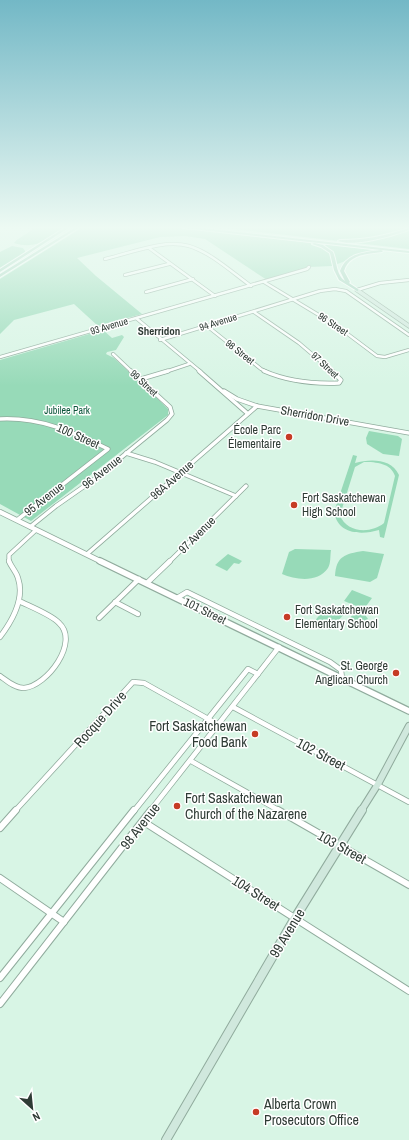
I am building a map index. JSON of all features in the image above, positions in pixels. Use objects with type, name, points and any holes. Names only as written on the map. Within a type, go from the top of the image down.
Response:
[{"type":"main road","points":[[342,280],[409,326]]},
{"type":"main road","points":[[346,280],[357,290]]},
{"type":"main road","name":"99 Avenue","points":[[166,1140],[295,918],[378,784],[409,726]]},
{"type":"street","points":[[146,292],[188,280]]},
{"type":"street","points":[[194,280],[215,296]]},
{"type":"street","points":[[243,280],[251,286]]},
{"type":"street","name":"93 Avenue","points":[[0,357],[270,280]]},
{"type":"street","points":[[357,290],[380,283],[407,280]]},
{"type":"street","name":"96 Street","points":[[264,282],[337,326],[379,357],[385,357],[409,350]]},
{"type":"street","name":"94 Avenue","points":[[160,340],[330,289],[346,291],[409,335]]},
{"type":"street","name":"97 Street","points":[[254,312],[294,338],[330,368],[341,380],[339,383],[322,384],[276,376]]},
{"type":"street","name":"Sherridon Drive","points":[[136,318],[189,364],[237,399],[257,406],[409,433]]},
{"type":"street","name":"98 Street","points":[[206,326],[261,369],[276,376]]},
{"type":"street","name":"99 Street","points":[[113,354],[170,407],[172,414]]},
{"type":"street","points":[[141,379],[189,364]]},
{"type":"street","name":"Sherridon Drive","points":[[224,391],[247,413]]},
{"type":"street","name":"96A Avenue","points":[[87,554],[181,473],[247,413],[257,406]]},
{"type":"street","name":"96 Avenue","points":[[30,527],[56,506],[96,478],[167,420],[172,414]]},
{"type":"street","name":"100 Street","points":[[0,419],[24,418],[45,422],[67,430],[108,449]]},
{"type":"street","name":"95 Avenue","points":[[17,520],[108,449]]},
{"type":"street","points":[[126,453],[155,462],[236,496]]},
{"type":"street","name":"97 Avenue","points":[[147,583],[246,486]]},
{"type":"street","name":"101 Street","points":[[0,512],[409,711]]},
{"type":"street","points":[[0,637],[12,620],[19,601],[19,581],[9,560],[9,554],[36,530]]},
{"type":"street","points":[[98,618],[139,579]]},
{"type":"street","points":[[178,598],[187,592],[241,618],[330,662],[341,670],[342,678]]},
{"type":"street","points":[[0,676],[19,688],[33,686],[61,659],[66,643],[63,627],[59,622],[19,601]]},
{"type":"street","points":[[116,602],[138,614]]},
{"type":"street","name":"98 Avenue","points":[[0,1004],[279,648]]},
{"type":"street","points":[[0,978],[248,669],[258,674]]},
{"type":"street","name":"Rocque Drive","points":[[0,828],[133,682],[144,682],[219,725]]},
{"type":"street","name":"102 Street","points":[[233,707],[409,802]]},
{"type":"street","name":"103 Street","points":[[191,761],[409,885]]},
{"type":"street","name":"104 Street","points":[[144,822],[409,991]]},
{"type":"street","points":[[0,878],[64,922]]},
{"type":"green space","points":[[0,280],[101,280],[142,314],[98,326],[74,304],[14,320],[0,334]]},
{"type":"green space","name":"Jubilee Park","points":[[103,330],[112,338],[122,335],[124,337],[116,350],[107,352],[106,354],[114,358],[163,404],[168,409],[168,415],[31,521],[0,504],[0,360]]},
{"type":"green space","points":[[369,431],[398,436],[402,439],[399,456],[383,454],[367,444],[366,438]]},
{"type":"green space","points":[[353,455],[357,456],[355,463],[367,461],[380,461],[391,465],[399,475],[384,538],[380,537],[379,530],[358,533],[346,529],[336,520],[334,512]],"holes":[[[364,462],[378,463],[387,466],[395,476],[384,523],[379,527],[372,529],[359,530],[348,525],[343,521],[340,515],[355,467]]]},
{"type":"green space","points":[[295,549],[331,550],[328,568],[319,576],[306,579],[294,578],[282,574],[289,552]]},
{"type":"green space","points":[[363,551],[384,554],[377,578],[370,582],[335,576],[337,564],[343,557],[351,553]]},
{"type":"green space","points":[[228,554],[242,561],[239,564],[234,563],[227,571],[215,565]]},
{"type":"green space","points":[[352,590],[372,598],[364,609],[344,601]]},
{"type":"green space","points":[[327,606],[345,613],[330,630],[313,623]]},
{"type":"green space","points":[[355,610],[363,612],[368,619],[361,628],[348,622]]},
{"type":"place","name":"École Parc Élementaire","points":[[289,437]]},
{"type":"place","name":"Fort Saskatchewan High School","points":[[294,505]]},
{"type":"place","name":"Fort Saskatchewan Elementary School","points":[[287,617]]},
{"type":"place","name":"St. George Anglican Church","points":[[396,673]]},
{"type":"place","name":"Fort Saskatchewan Food Bank","points":[[255,734]]},
{"type":"place","name":"Fort Saskatchewan Church of the Nazarene","points":[[177,806]]},
{"type":"place","name":"Alberta Crown Prosecutors Office","points":[[256,1112]]},
{"type":"district","name":"Sherridon","points":[[159,331]]}]
